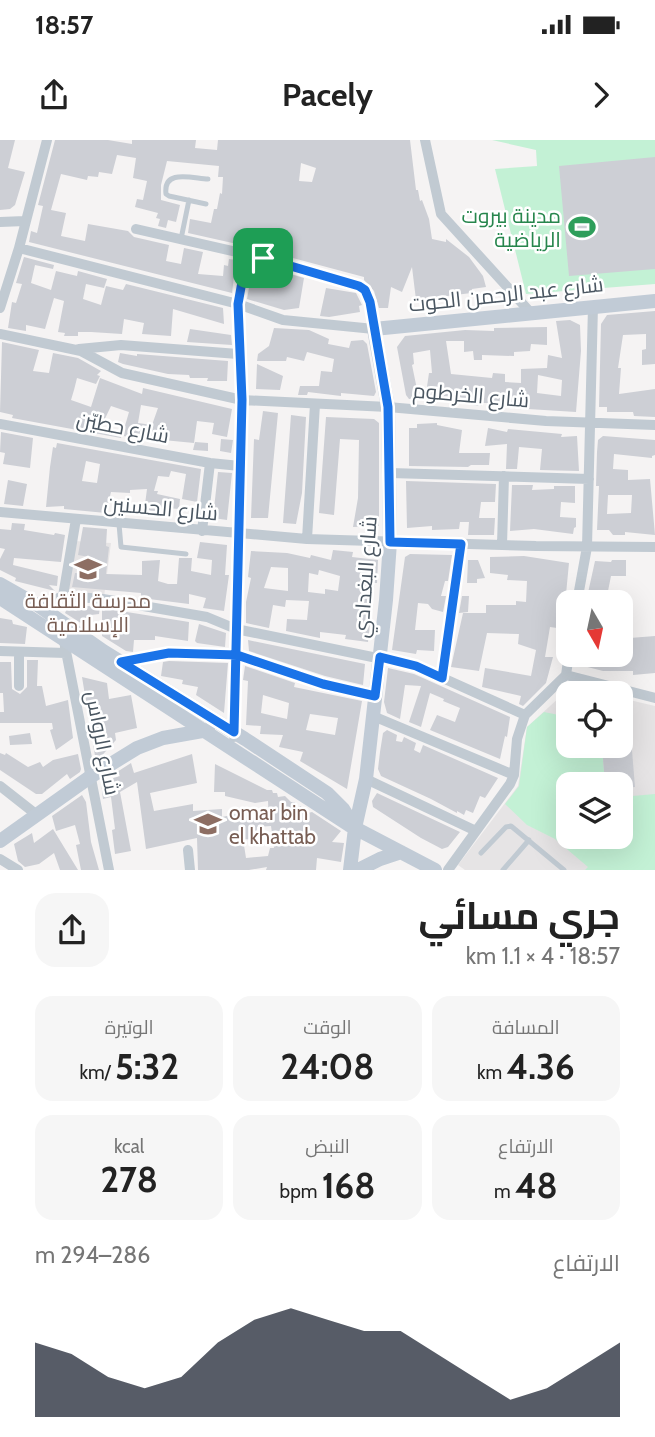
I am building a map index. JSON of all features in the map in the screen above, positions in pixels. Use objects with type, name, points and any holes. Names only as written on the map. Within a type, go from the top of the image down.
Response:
[{"type":"street","points":[[0,307],[19,248],[47,140]]},
{"type":"street","points":[[425,140],[441,214],[528,309]]},
{"type":"street","points":[[0,222],[25,221]]},
{"type":"street","points":[[136,229],[302,268],[362,288],[369,297],[373,325]]},
{"type":"street","name":"شارع عبد الرحمن الحوت","points":[[19,248],[238,304],[283,320],[373,325],[655,294]]},
{"type":"street","points":[[233,748],[242,400],[238,304],[247,254]]},
{"type":"street","name":"شارع عبد الرحمن الحوت","points":[[528,309],[655,301]]},
{"type":"street","points":[[578,590],[587,547],[593,306]]},
{"type":"street","name":"شارع البغدادي","points":[[350,870],[355,828],[366,779],[390,542],[388,407],[373,325]]},
{"type":"street","points":[[0,334],[77,350],[96,346],[129,345],[239,354]]},
{"type":"street","name":"شارع الخرطوم","points":[[77,350],[86,352],[122,373],[242,400],[388,407],[590,424],[655,425]]},
{"type":"street","points":[[307,539],[316,404]]},
{"type":"street","name":"شارع حطيّن","points":[[0,424],[240,466]]},
{"type":"street","points":[[202,531],[211,463]]},
{"type":"street","points":[[390,473],[589,479]]},
{"type":"street","points":[[502,545],[504,477]]},
{"type":"street","name":"شارع الحسنين","points":[[0,512],[307,539],[655,547]]},
{"type":"street","points":[[63,596],[76,519]]},
{"type":"street","points":[[442,678],[461,544]]},
{"type":"street","points":[[0,584],[39,606],[338,802],[355,828]]},
{"type":"street","points":[[39,606],[63,596],[103,599],[208,617],[236,629],[416,666],[525,715]]},
{"type":"street","points":[[0,598],[65,646],[233,748],[355,828],[435,870]]},
{"type":"street","name":"شارع الرواس","points":[[62,622],[109,870]]},
{"type":"street","points":[[0,651],[19,652],[65,646]]},
{"type":"street","points":[[19,652],[19,686]]},
{"type":"street","points":[[121,662],[169,653],[237,655],[323,684],[375,696]]},
{"type":"street","points":[[448,870],[514,775],[517,740],[525,715],[566,675],[567,667]]},
{"type":"street","points":[[566,675],[655,698]]},
{"type":"street","points":[[373,716],[514,775]]},
{"type":"street","points":[[0,841],[90,778],[150,742],[186,733],[206,732],[217,722]]},
{"type":"street","points":[[366,779],[476,831]]},
{"type":"street","points":[[0,786],[37,815]]},
{"type":"street","points":[[188,850],[190,870]]},
{"type":"street","points":[[358,870],[401,852]]},
{"type":"street","points":[[0,859],[18,870]]},
{"type":"lane","points":[[206,204],[166,194],[166,186],[169,179],[175,177],[208,179]]},
{"type":"lane","points":[[181,239],[189,200]]},
{"type":"lane","points":[[119,524],[121,547],[186,554]]},
{"type":"lane","points":[[481,853],[510,826],[564,870]]},
{"type":"lane","points":[[503,870],[529,840]]},
{"type":"shaded area","name":"مدرسة الثقافة الإسلامية","points":[[74,541],[111,543],[104,597],[65,594]]},
{"type":"shaded area","points":[[556,701],[556,758],[633,758],[633,701],[655,706],[655,870],[465,870],[458,865],[518,786],[527,727]]},
{"type":"green space","name":"مدينة بيروت الرياضية","points":[[492,140],[655,140],[655,284],[526,294],[495,169],[537,166],[536,150]]},
{"type":"green space","points":[[544,712],[556,714],[556,758],[603,758],[604,772],[556,772],[556,840],[527,825],[505,804],[519,786],[527,727]]},
{"type":"green space","points":[[655,794],[655,870],[585,870],[588,867],[567,849],[633,849],[633,796]]},
{"type":"building","points":[[0,140],[15,140],[8,168],[25,172],[15,205],[10,209],[0,210]]},
{"type":"building","points":[[55,140],[108,140],[132,144],[132,140],[196,140],[195,148],[217,150],[218,140],[410,140],[416,190],[429,219],[432,239],[446,242],[446,239],[469,257],[483,276],[486,287],[472,289],[471,293],[416,300],[412,267],[402,292],[391,287],[388,308],[379,308],[374,291],[364,277],[188,233],[190,219],[211,223],[220,193],[222,194],[223,177],[218,177],[219,166],[167,161],[161,185],[161,200],[180,205],[176,222],[168,220],[166,228],[158,226],[158,213],[135,207],[137,199],[143,200],[147,181],[133,178],[136,158],[117,155],[112,174],[99,172],[98,177],[88,176],[87,180],[61,174],[51,210],[66,213],[61,236],[85,241],[88,224],[128,231],[134,237],[169,245],[166,261],[181,264],[184,248],[203,252],[198,274],[223,276],[224,265],[228,266],[229,259],[236,260],[232,293],[29,242],[31,231],[37,233],[43,206],[38,205]],"holes":[[[301,163],[316,168],[312,182],[299,181]]]},
{"type":"building","points":[[655,157],[655,269],[569,276],[559,166]]},
{"type":"building","points":[[24,257],[54,265],[53,269],[35,265],[31,283],[51,290],[56,271],[77,276],[78,271],[107,279],[104,288],[86,284],[83,299],[101,305],[106,286],[123,290],[126,284],[223,308],[224,324],[173,309],[171,336],[142,334],[144,323],[124,319],[122,334],[78,332],[78,336],[64,336],[65,333],[58,332],[64,301],[54,298],[45,329],[26,325],[26,331],[8,328],[12,302],[16,303],[22,284],[16,283]]},
{"type":"building","points":[[260,265],[304,278],[299,308],[284,310],[247,299],[253,267],[259,269]]},
{"type":"building","points":[[326,288],[356,293],[362,305],[359,306],[360,312],[320,316]]},
{"type":"building","points":[[655,311],[655,364],[642,365],[646,334],[623,335],[618,368],[621,368],[619,394],[655,389],[655,417],[634,416],[633,412],[607,412],[607,407],[599,407],[601,324],[607,315]]},
{"type":"building","points":[[570,320],[580,325],[581,351],[576,412],[512,408],[513,403],[482,403],[482,406],[425,400],[429,373],[432,373],[430,350],[413,353],[412,365],[419,399],[409,399],[406,395],[397,347],[405,336],[465,330],[494,331],[494,328],[547,327],[547,345],[531,344],[530,351],[514,352],[514,356],[482,355],[482,360],[474,360],[473,351],[464,352],[464,341],[446,341],[451,374],[492,378],[493,373],[505,374],[505,382],[521,383],[521,369],[547,368],[548,355],[562,358],[556,321]],"holes":[[[538,375],[562,380],[561,396],[537,393]]]},
{"type":"building","points":[[274,328],[309,330],[329,339],[328,344],[349,348],[351,341],[363,340],[367,344],[376,392],[374,396],[308,392],[307,395],[298,395],[300,386],[319,386],[321,371],[332,372],[334,359],[307,352],[304,361],[287,357],[286,361],[257,361],[258,354],[269,346]]},
{"type":"building","points":[[190,329],[231,335],[232,345],[187,342]]},
{"type":"building","points":[[2,342],[39,350],[33,371],[49,373],[53,353],[78,358],[101,371],[97,375],[100,376],[96,384],[77,378],[71,400],[91,407],[100,378],[142,394],[143,388],[232,409],[227,437],[212,434],[214,423],[197,421],[194,443],[122,436],[129,412],[111,406],[100,429],[122,433],[121,438],[12,418],[13,415],[0,412]],"holes":[[[141,405],[158,408],[152,425],[138,423]]]},
{"type":"building","points":[[120,353],[228,361],[227,381],[207,381],[208,378],[190,378],[189,375],[168,374],[123,364],[118,362]]},
{"type":"building","points":[[257,364],[283,376],[280,390],[256,389]]},
{"type":"building","points":[[263,411],[278,413],[268,518],[251,518],[254,439],[259,440]]},
{"type":"building","points":[[291,415],[306,417],[302,493],[296,524],[283,523]]},
{"type":"building","points":[[326,417],[374,419],[379,423],[379,526],[353,527],[358,498],[359,440],[340,439],[334,515],[319,513]]},
{"type":"building","points":[[437,423],[462,430],[459,453],[490,453],[489,465],[409,466],[409,428],[417,428],[417,424]]},
{"type":"building","points":[[488,428],[507,432],[508,429],[562,434],[561,437],[577,436],[579,471],[540,470],[542,449],[519,447],[517,469],[506,469],[507,444],[485,446]]},
{"type":"building","points":[[1,432],[33,438],[30,468],[3,464],[5,453],[0,452]]},
{"type":"building","points":[[603,436],[655,440],[655,455],[652,458],[614,454],[613,469],[628,470],[628,480],[650,479],[655,535],[625,532],[625,535],[613,535],[609,530],[597,530],[598,440]],"holes":[[[608,495],[632,495],[631,513],[607,514]]]},
{"type":"building","points":[[221,439],[233,440],[231,453],[220,451]]},
{"type":"building","points":[[195,442],[208,443],[208,451],[193,450]]},
{"type":"building","points":[[57,443],[201,469],[197,502],[182,499],[186,474],[171,471],[169,477],[158,476],[154,491],[180,499],[179,509],[167,508],[166,513],[144,512],[147,489],[130,490],[130,493],[111,492],[106,513],[64,509],[64,506],[46,507],[53,447],[56,448]],"holes":[[[86,461],[100,464],[97,483],[82,481]]]},
{"type":"building","points":[[218,472],[232,473],[227,520],[213,518]]},
{"type":"building","points":[[8,480],[27,484],[23,506],[4,504]]},
{"type":"building","points":[[406,481],[496,484],[495,502],[481,502],[479,518],[495,518],[494,535],[468,535],[469,522],[460,522],[459,529],[432,530],[432,526],[407,528]]},
{"type":"building","points":[[512,485],[533,485],[532,490],[575,486],[575,503],[561,502],[560,517],[576,518],[573,534],[534,529],[510,531]]},
{"type":"building","points":[[12,523],[25,524],[24,530],[65,535],[61,562],[14,558],[13,565],[58,576],[57,586],[49,585],[55,591],[15,581],[16,578],[0,570],[0,559],[5,549],[0,548],[0,529],[11,530]]},
{"type":"building","points":[[83,527],[107,529],[106,546],[109,547],[106,574],[142,575],[142,561],[160,560],[158,581],[168,584],[177,584],[179,558],[192,558],[191,571],[211,575],[212,560],[197,558],[200,542],[227,545],[225,575],[229,575],[224,611],[203,608],[206,598],[189,594],[189,604],[141,598],[141,593],[72,587],[75,573],[93,574],[95,558],[78,555]]},
{"type":"building","points":[[333,550],[353,552],[352,557],[378,560],[368,642],[345,639],[346,635],[320,632],[320,638],[286,631],[287,619],[307,620],[309,601],[286,600],[285,607],[273,605],[269,628],[246,623],[251,551],[287,553],[310,558],[311,555],[331,560]],"holes":[[[271,567],[288,568],[288,591],[264,588]],[[319,570],[340,576],[338,591],[325,589],[325,594],[308,592],[309,573],[318,575]]]},
{"type":"building","points":[[410,554],[452,555],[448,581],[445,581],[441,596],[446,596],[443,612],[432,609],[428,604],[418,603],[415,630],[435,630],[434,651],[417,650],[416,654],[392,650],[405,557]]},
{"type":"building","points":[[524,556],[569,563],[566,590],[556,590],[556,628],[550,627],[545,657],[553,657],[546,683],[523,706],[519,704],[521,696],[482,687],[485,668],[531,676],[536,650],[518,644],[519,634],[487,633],[479,671],[451,667],[463,613],[486,613],[486,605],[516,605],[516,601],[526,602],[527,581],[507,580],[508,575],[490,573],[490,557]]},
{"type":"building","points":[[468,560],[478,560],[485,578],[477,579],[477,583],[467,583]]},
{"type":"building","points":[[626,560],[626,576],[611,576],[608,590],[589,590],[595,561]]},
{"type":"building","points":[[462,596],[469,596],[468,612],[459,613]]},
{"type":"building","points":[[69,604],[73,607],[100,607],[99,614],[91,615],[84,625],[65,613]]},
{"type":"building","points":[[102,608],[189,622],[188,641],[155,636],[155,640],[134,640],[133,652],[126,651],[102,636]]},
{"type":"building","points":[[0,618],[27,627],[25,644],[0,643]]},
{"type":"building","points":[[199,624],[226,633],[225,647],[197,643],[195,641]]},
{"type":"building","points":[[655,636],[655,673],[633,675],[633,671],[603,671],[588,667],[634,667],[634,638]]},
{"type":"building","points":[[248,640],[365,664],[363,685],[325,676],[249,651]]},
{"type":"building","points":[[27,660],[38,660],[37,686],[42,686],[46,706],[68,700],[73,738],[56,750],[50,730],[53,729],[52,723],[0,723],[0,712],[4,712],[3,693],[0,693],[0,662],[11,662],[12,689],[20,694],[27,687]]},
{"type":"building","points":[[163,662],[228,663],[224,713],[196,695],[198,687],[182,684],[183,680],[161,676]]},
{"type":"building","points":[[245,666],[295,683],[294,687],[362,701],[347,789],[300,761],[303,752],[279,747],[283,735],[260,734],[261,726],[246,725],[248,681],[243,680]],"holes":[[[263,695],[289,703],[287,719],[261,713]],[[310,714],[338,718],[335,735],[306,730]]]},
{"type":"building","points":[[388,668],[414,674],[510,717],[500,759],[430,730],[437,715],[455,722],[460,708],[430,693],[421,727],[409,722],[421,686],[405,685],[400,719],[387,713],[384,702]]},
{"type":"building","points":[[82,677],[107,683],[109,699],[131,695],[137,728],[115,733],[116,740],[96,762]]},
{"type":"building","points":[[387,730],[397,735],[396,741],[402,742],[404,737],[416,743],[414,750],[420,753],[423,745],[498,778],[485,798],[480,796],[473,813],[466,810],[464,815],[457,813],[381,776],[378,769],[380,752],[383,733]]},
{"type":"building","points":[[30,733],[32,744],[10,745],[9,736]]},
{"type":"building","points":[[0,753],[6,753],[28,767],[40,762],[43,767],[53,760],[78,754],[81,769],[70,779],[67,774],[42,794],[36,794],[0,770]]},
{"type":"building","points":[[192,754],[197,783],[150,793],[154,811],[193,804],[193,811],[222,809],[222,817],[236,814],[239,808],[249,807],[249,816],[269,823],[268,801],[255,803],[225,796],[225,792],[214,792],[215,764],[272,790],[278,797],[285,796],[295,802],[297,807],[301,806],[302,810],[307,810],[308,813],[312,812],[341,831],[332,842],[344,843],[341,862],[317,858],[316,870],[266,870],[267,867],[249,870],[198,870],[197,838],[146,849],[137,782],[120,792],[131,851],[115,854],[111,797],[103,799],[101,782],[120,776],[117,772],[131,763],[134,773]],"holes":[[[271,826],[274,848],[270,848],[268,856],[246,858],[243,839],[256,840],[257,827]]]},
{"type":"building","points":[[603,758],[633,758],[635,787],[633,772],[604,772]]},
{"type":"building","points":[[377,793],[460,832],[448,847],[442,849],[373,807],[372,801]]},
{"type":"building","points":[[82,795],[86,802],[91,842],[99,870],[81,870],[76,845],[80,844],[75,825],[56,831],[52,816]]},
{"type":"building","points":[[53,829],[78,870],[60,870],[54,853],[39,864],[25,867],[18,861],[14,844],[32,833],[34,843]]},
{"type":"place","name":"مدينة بيروت الرياضية","points":[[582,227]]},
{"type":"place","name":"مدرسة الثقافة الإسلامية","points":[[88,569]]},
{"type":"place","name":"omar bin el khattab","points":[[208,824]]},
{"type":"route","points":[[263,258],[247,254],[238,304],[242,400],[237,655],[234,732],[121,662],[169,653],[237,655],[323,684],[375,696],[380,657],[416,666],[442,678],[461,544],[390,542],[388,407],[370,302],[365,290],[302,268],[263,258]]}]
